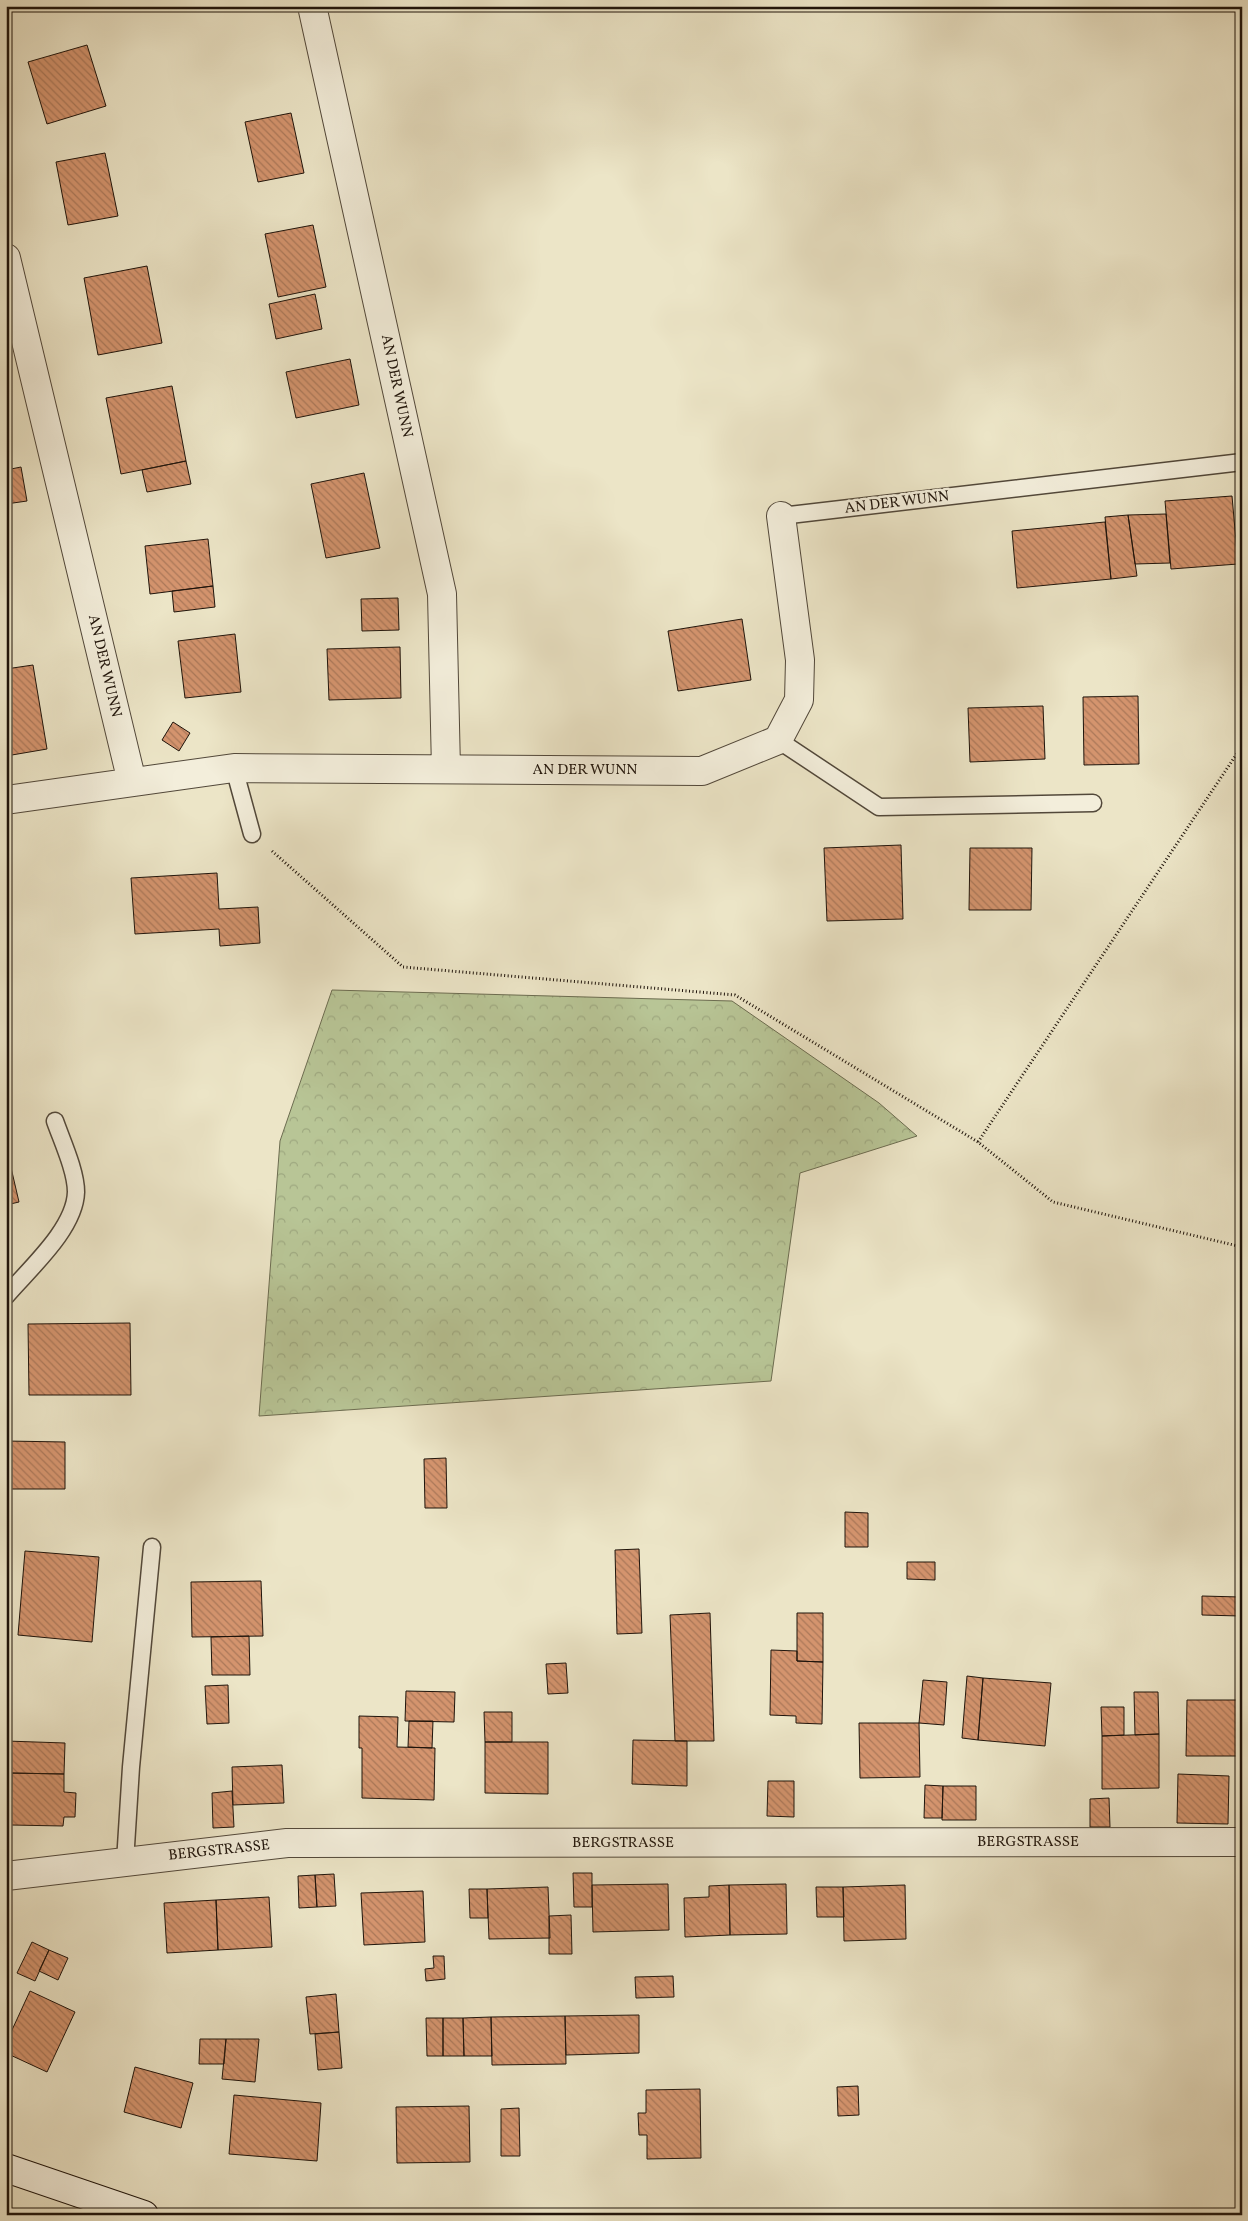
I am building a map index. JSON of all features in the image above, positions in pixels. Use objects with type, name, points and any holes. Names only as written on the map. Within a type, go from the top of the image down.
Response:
[{"type":"street","name":"AN DER WUNN","points":[[312,6],[442,594],[446,769]]},
{"type":"street","name":"AN DER WUNN","points":[[6,258],[132,782]]},
{"type":"street","name":"AN DER WUNN","points":[[6,800],[234,768],[702,771],[778,740],[799,700],[800,660],[781,516]]},
{"type":"street","name":"BERGSTRASSE","points":[[6,1876],[287,1843],[1242,1842]]},
{"type":"street","points":[[6,2168],[144,2215]]},
{"type":"lane","name":"AN DER WUNN","points":[[781,516],[1242,462]]},
{"type":"lane","points":[[778,740],[878,807],[1093,803]]},
{"type":"lane","points":[[234,768],[252,834]]},
{"type":"lane","points":[[6,1296],[64,1229],[72,1208],[76,1192],[73,1176],[55,1121]]},
{"type":"lane","points":[[125,1862],[131,1767],[152,1546]]},
{"type":"path","points":[[978,1142],[1242,746]]},
{"type":"path","points":[[252,834],[402,967],[735,994],[978,1142],[1053,1202],[1242,1247]]},
{"type":"green space","points":[[332,990],[732,1001],[879,1103],[917,1136],[800,1173],[771,1381],[259,1416],[280,1141]]},
{"type":"building","points":[[87,45],[106,106],[47,124],[28,62]]},
{"type":"building","points":[[291,113],[304,173],[258,182],[245,122]]},
{"type":"building","points":[[105,153],[118,216],[68,225],[56,162]]},
{"type":"building","points":[[313,225],[326,287],[278,297],[265,234]]},
{"type":"building","points":[[147,266],[162,343],[98,355],[84,278]]},
{"type":"building","points":[[315,294],[322,329],[276,339],[269,304]]},
{"type":"building","points":[[350,359],[359,405],[296,418],[286,372]]},
{"type":"building","points":[[172,386],[186,461],[121,474],[106,398]]},
{"type":"building","points":[[186,461],[191,484],[147,492],[142,470]]},
{"type":"building","points":[[21,467],[27,501],[6,504],[6,470]]},
{"type":"building","points":[[364,473],[380,548],[326,558],[311,484]]},
{"type":"building","points":[[1232,496],[1238,564],[1171,569],[1165,501]]},
{"type":"building","points":[[1166,514],[1170,563],[1135,564],[1128,515]]},
{"type":"building","points":[[1128,515],[1137,576],[1111,579],[1105,517]]},
{"type":"building","points":[[1105,522],[1111,579],[1017,588],[1012,531]]},
{"type":"building","points":[[208,539],[213,586],[150,594],[145,546]]},
{"type":"building","points":[[213,586],[215,607],[174,612],[172,591]]},
{"type":"building","points":[[398,598],[399,630],[362,631],[361,599]]},
{"type":"building","points":[[742,619],[751,680],[678,691],[668,631]]},
{"type":"building","points":[[235,634],[241,692],[185,698],[178,641]]},
{"type":"building","points":[[400,647],[401,698],[329,700],[327,649]]},
{"type":"building","points":[[33,665],[47,749],[6,756],[6,669]]},
{"type":"building","points":[[1138,696],[1139,764],[1084,765],[1083,697]]},
{"type":"building","points":[[1043,706],[1045,759],[970,762],[968,708]]},
{"type":"building","points":[[173,722],[190,733],[179,751],[162,740]]},
{"type":"building","points":[[901,845],[903,919],[827,921],[824,848]]},
{"type":"building","points":[[970,848],[1032,848],[1031,910],[969,910]]},
{"type":"building","points":[[217,873],[219,909],[258,907],[260,943],[220,946],[219,929],[135,934],[131,878]]},
{"type":"building","points":[[6,1146],[19,1202],[6,1205]]},
{"type":"building","points":[[130,1323],[131,1395],[29,1395],[28,1324]]},
{"type":"building","points":[[6,1441],[65,1442],[65,1489],[6,1489]]},
{"type":"building","points":[[446,1458],[447,1508],[425,1508],[424,1459]]},
{"type":"building","points":[[845,1512],[868,1513],[868,1547],[845,1547]]},
{"type":"building","points":[[639,1549],[642,1633],[617,1634],[615,1550]]},
{"type":"building","points":[[25,1551],[99,1557],[92,1642],[18,1635]]},
{"type":"building","points":[[907,1562],[935,1562],[935,1580],[907,1579]]},
{"type":"building","points":[[261,1581],[263,1636],[192,1637],[191,1582]]},
{"type":"building","points":[[1202,1596],[1240,1597],[1240,1616],[1202,1615]]},
{"type":"building","points":[[710,1613],[714,1741],[675,1741],[670,1615]]},
{"type":"building","points":[[797,1613],[823,1613],[823,1662],[797,1661]]},
{"type":"building","points":[[249,1636],[250,1675],[212,1675],[211,1637]]},
{"type":"building","points":[[771,1650],[797,1651],[797,1661],[823,1662],[822,1724],[796,1723],[796,1716],[770,1715]]},
{"type":"building","points":[[566,1663],[568,1693],[548,1694],[546,1664]]},
{"type":"building","points":[[967,1676],[983,1678],[978,1740],[962,1738]]},
{"type":"building","points":[[983,1678],[1051,1683],[1045,1746],[978,1740]]},
{"type":"building","points":[[923,1680],[947,1682],[944,1725],[919,1723]]},
{"type":"building","points":[[228,1685],[229,1723],[207,1724],[205,1686]]},
{"type":"building","points":[[406,1691],[455,1692],[454,1722],[405,1721]]},
{"type":"building","points":[[1134,1692],[1158,1692],[1159,1734],[1135,1735]]},
{"type":"building","points":[[1187,1700],[1242,1700],[1242,1756],[1186,1756]]},
{"type":"building","points":[[1101,1707],[1124,1707],[1124,1735],[1102,1736]]},
{"type":"building","points":[[484,1712],[512,1712],[512,1742],[485,1742]]},
{"type":"building","points":[[359,1716],[398,1717],[397,1747],[435,1748],[434,1800],[362,1798],[362,1748],[359,1748]]},
{"type":"building","points":[[409,1721],[433,1721],[432,1748],[408,1747]]},
{"type":"building","points":[[859,1723],[919,1723],[920,1777],[860,1778]]},
{"type":"building","points":[[1159,1734],[1159,1788],[1102,1789],[1102,1736]]},
{"type":"building","points":[[633,1740],[687,1741],[687,1786],[632,1784]]},
{"type":"building","points":[[6,1741],[65,1743],[64,1774],[6,1773]]},
{"type":"building","points":[[485,1742],[548,1742],[548,1794],[485,1793]]},
{"type":"building","points":[[282,1765],[284,1803],[233,1805],[232,1767]]},
{"type":"building","points":[[12,1773],[64,1774],[64,1792],[76,1793],[75,1817],[64,1817],[63,1826],[11,1825]]},
{"type":"building","points":[[1178,1774],[1229,1776],[1228,1824],[1177,1823]]},
{"type":"building","points":[[768,1781],[794,1781],[794,1817],[767,1816]]},
{"type":"building","points":[[925,1785],[943,1786],[942,1818],[924,1818]]},
{"type":"building","points":[[943,1786],[976,1786],[976,1820],[942,1820]]},
{"type":"building","points":[[232,1791],[234,1827],[213,1828],[212,1793]]},
{"type":"building","points":[[1109,1798],[1110,1827],[1090,1827],[1090,1799]]},
{"type":"building","points":[[573,1873],[592,1873],[592,1907],[574,1907]]},
{"type":"building","points":[[334,1874],[336,1906],[317,1907],[315,1875]]},
{"type":"building","points":[[315,1875],[317,1907],[299,1908],[298,1876]]},
{"type":"building","points":[[668,1884],[669,1930],[593,1932],[592,1885]]},
{"type":"building","points":[[786,1884],[787,1934],[730,1935],[729,1885]]},
{"type":"building","points":[[729,1885],[730,1935],[685,1937],[684,1898],[709,1897],[709,1886]]},
{"type":"building","points":[[905,1885],[906,1939],[844,1941],[843,1887]]},
{"type":"building","points":[[548,1887],[550,1938],[489,1939],[487,1889]]},
{"type":"building","points":[[816,1887],[843,1887],[844,1917],[817,1917]]},
{"type":"building","points":[[469,1889],[487,1889],[488,1918],[470,1918]]},
{"type":"building","points":[[423,1891],[425,1942],[364,1945],[361,1893]]},
{"type":"building","points":[[269,1897],[272,1947],[218,1950],[216,1900]]},
{"type":"building","points":[[216,1900],[218,1950],[167,1953],[164,1903]]},
{"type":"building","points":[[571,1915],[572,1954],[549,1954],[549,1916]]},
{"type":"building","points":[[32,1942],[49,1950],[35,1981],[17,1973]]},
{"type":"building","points":[[49,1950],[68,1958],[58,1980],[39,1971]]},
{"type":"building","points":[[433,1956],[444,1956],[445,1979],[426,1981],[425,1969],[434,1968]]},
{"type":"building","points":[[673,1976],[674,1997],[636,1998],[635,1977]]},
{"type":"building","points":[[30,1991],[75,2012],[47,2072],[6,2053],[6,2043]]},
{"type":"building","points":[[336,1994],[339,2032],[310,2034],[306,1997]]},
{"type":"building","points":[[639,2015],[639,2053],[566,2055],[565,2016]]},
{"type":"building","points":[[565,2016],[566,2064],[492,2065],[491,2017]]},
{"type":"building","points":[[491,2017],[492,2056],[464,2056],[463,2018]]},
{"type":"building","points":[[426,2018],[443,2018],[443,2056],[427,2056]]},
{"type":"building","points":[[443,2018],[463,2018],[464,2056],[443,2056]]},
{"type":"building","points":[[339,2032],[342,2068],[318,2070],[315,2034]]},
{"type":"building","points":[[200,2039],[226,2039],[224,2064],[199,2064]]},
{"type":"building","points":[[226,2039],[259,2039],[255,2082],[222,2079]]},
{"type":"building","points":[[135,2067],[193,2083],[181,2128],[124,2112]]},
{"type":"building","points":[[858,2086],[859,2115],[838,2116],[837,2087]]},
{"type":"building","points":[[700,2089],[701,2158],[647,2159],[647,2135],[639,2135],[638,2113],[646,2113],[646,2090]]},
{"type":"building","points":[[234,2095],[321,2103],[317,2161],[229,2154]]},
{"type":"building","points":[[469,2106],[470,2162],[397,2163],[396,2107]]},
{"type":"building","points":[[519,2108],[520,2156],[501,2156],[501,2109]]}]
